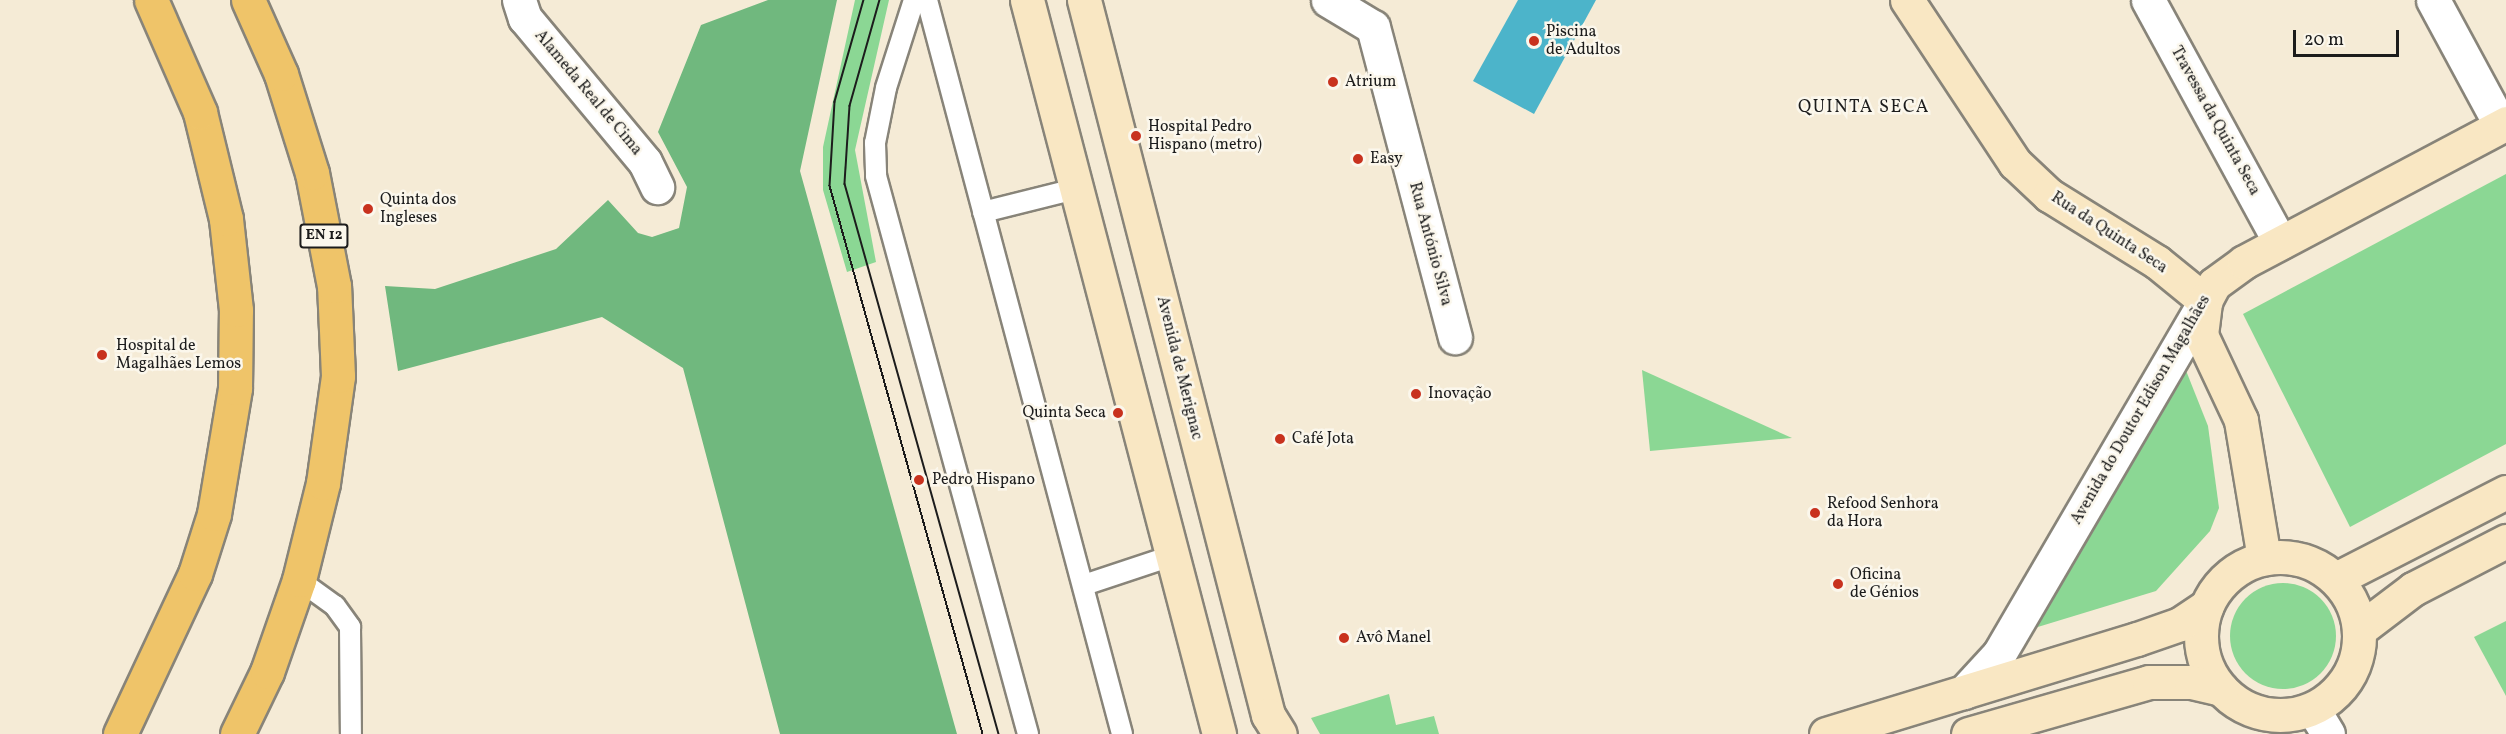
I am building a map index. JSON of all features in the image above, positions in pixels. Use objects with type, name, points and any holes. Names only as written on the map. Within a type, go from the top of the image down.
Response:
[{"type":"main road","points":[[120,734],[195,574],[214,514],[235,388],[236,310],[226,219],[200,112],[151,0]]},
{"type":"main road","name":"EN 12","points":[[237,734],[267,672],[299,580],[323,483],[338,376],[334,286],[312,173],[281,74],[248,0]]},
{"type":"street","name":"Alameda Real de Cima","points":[[519,0],[525,18],[645,162],[657,187]]},
{"type":"street","points":[[1027,0],[1219,734]]},
{"type":"street","name":"Avenida de Merignac","points":[[1084,0],[1268,715],[1280,734]]},
{"type":"street","name":"Rua António Silva","points":[[1328,0],[1372,27],[1455,337]]},
{"type":"street","name":"Rua da Quinta Seca","points":[[1907,0],[2014,163],[2049,195],[2157,262],[2205,301]]},
{"type":"street","name":"Travessa da Quinta Seca","points":[[2148,0],[2280,242]]},
{"type":"street","points":[[2433,0],[2504,125]]},
{"type":"street","name":"Avenida do Doutor Edison Magalhães","points":[[1964,692],[1999,654],[2205,301],[2230,271],[2280,242],[2504,125]]},
{"type":"street","points":[[2205,301],[2201,335],[2241,420],[2264,558]]},
{"type":"street","points":[[2336,579],[2506,492]]},
{"type":"street","points":[[2359,630],[2413,589],[2506,541]]},
{"type":"street","name":"Avenida do Doutor Edison Magalhães","points":[[1847,731],[2180,624],[2207,606],[2238,568],[2264,558],[2309,562],[2336,579],[2352,603],[2359,630],[2349,676],[2320,721],[2263,714],[2221,689],[2191,682],[2149,682],[1968,734]]},
{"type":"street","points":[[2207,606],[2202,649],[2221,689]]},
{"type":"lane","points":[[914,0],[886,88],[875,143],[876,176],[1028,734]]},
{"type":"lane","points":[[927,0],[1122,734]]},
{"type":"lane","points":[[983,212],[1075,189]]},
{"type":"lane","points":[[1084,585],[1171,556]]},
{"type":"lane","points":[[299,580],[335,606],[350,627],[351,734]]},
{"type":"green space","points":[[768,0],[837,0],[800,171],[957,734],[780,734],[683,368],[602,317],[398,371],[385,286],[435,289],[556,249],[608,200],[638,233],[652,237],[679,228],[687,187],[658,132],[701,25]]},
{"type":"green space","points":[[855,0],[889,0],[855,150],[876,262],[847,272],[823,190],[823,147]]},
{"type":"green space","points":[[2506,174],[2506,444],[2350,527],[2243,314]]},
{"type":"green space","points":[[2183,363],[2208,426],[2219,508],[2210,531],[2156,591],[2021,632]]},
{"type":"green space","points":[[1642,370],[1792,438],[1650,451]]},
{"type":"green space","points":[[2283,583],[2303,587],[2320,599],[2332,616],[2336,636],[2332,656],[2320,673],[2303,685],[2283,689],[2263,685],[2246,673],[2234,656],[2230,636],[2234,616],[2246,599],[2263,587]]},
{"type":"green space","points":[[2506,621],[2506,696],[2474,637]]},
{"type":"green space","points":[[1389,694],[1396,725],[1434,716],[1439,734],[1320,734],[1311,718]]},
{"type":"water","name":"Piscina de Adultos","points":[[1518,0],[1596,0],[1534,114],[1473,81]]},
{"type":"tram line","points":[[864,0],[835,102],[830,186],[983,734]]},
{"type":"tram line","points":[[880,0],[850,106],[845,184],[999,734]]},
{"type":"place","name":"Piscina de Adultos","points":[[1534,41]]},
{"type":"place","name":"Atrium","points":[[1333,82]]},
{"type":"place","name":"Hospital Pedro Hispano (metro)","points":[[1136,136]]},
{"type":"place","name":"Easy","points":[[1358,159]]},
{"type":"place","name":"Quinta dos Ingleses","points":[[368,209]]},
{"type":"place","name":"Hospital de Magalhães Lemos","points":[[102,355]]},
{"type":"place","name":"Inovação","points":[[1416,394]]},
{"type":"place","name":"Quinta Seca","points":[[1118,413]]},
{"type":"place","name":"Café Jota","points":[[1280,439]]},
{"type":"place","name":"Pedro Hispano","points":[[919,480]]},
{"type":"place","name":"Refood Senhora da Hora","points":[[1815,513]]},
{"type":"place","name":"Oficina de Génios","points":[[1838,584]]},
{"type":"place","name":"Avô Manel","points":[[1344,638]]},
{"type":"district","name":"QUINTA SECA","points":[[1864,108]]}]
